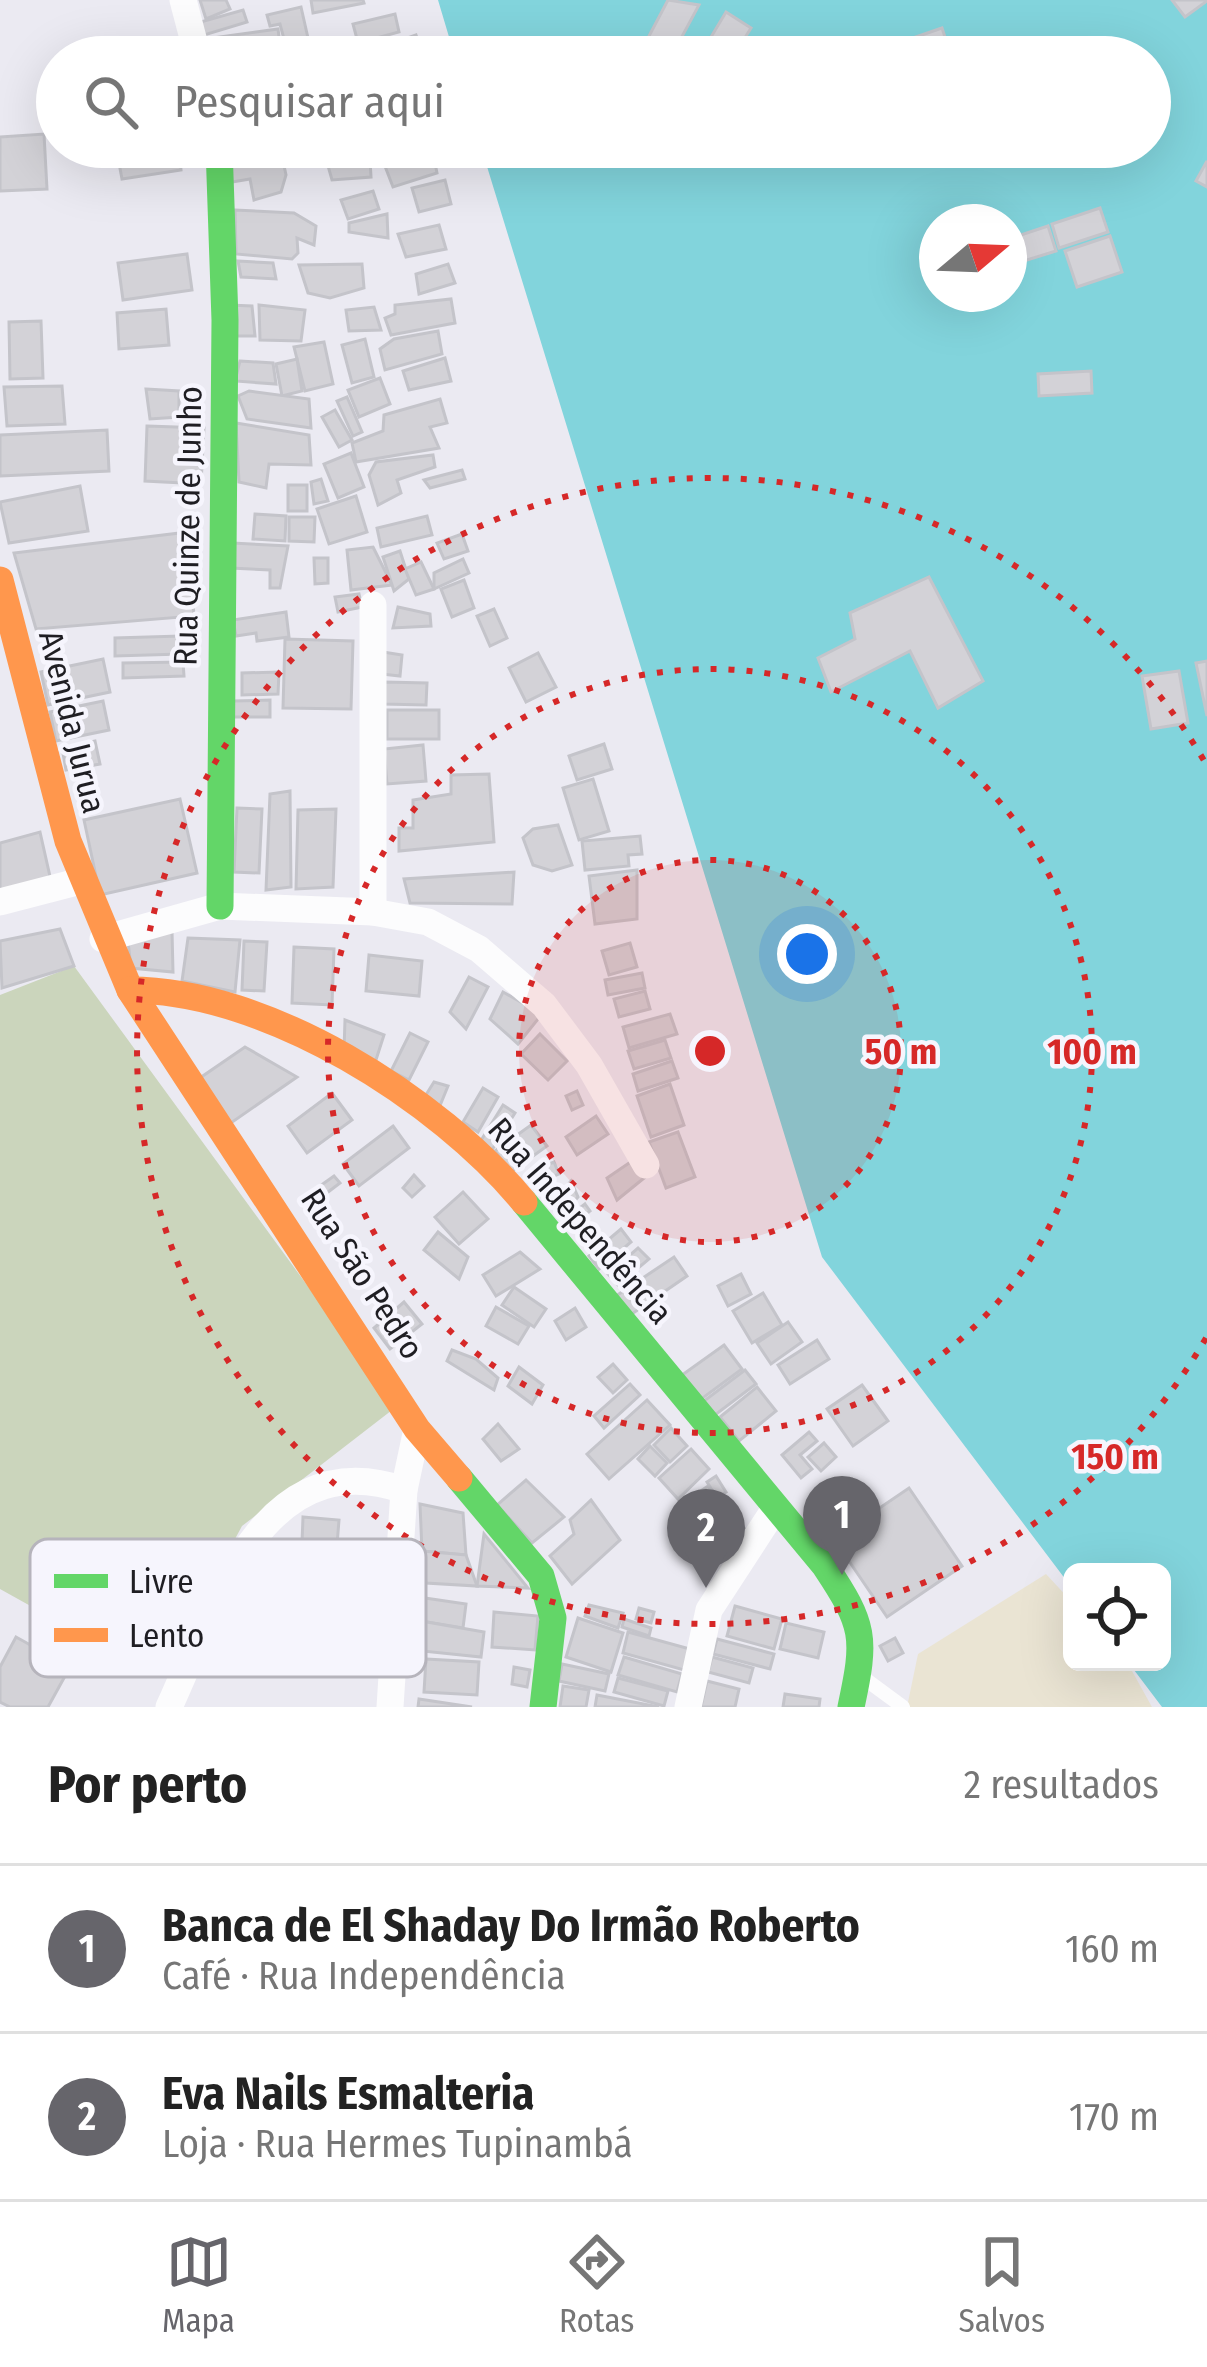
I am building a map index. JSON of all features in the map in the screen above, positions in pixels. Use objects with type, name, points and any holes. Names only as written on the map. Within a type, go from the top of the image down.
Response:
[{"type":"street","points":[[183,0],[192,36]]},
{"type":"street","name":"Rua Quinze de Junho","points":[[220,168],[225,320],[220,906]]},
{"type":"street","name":"Avenida Jurua","points":[[0,580],[77,882]]},
{"type":"street","points":[[373,605],[373,912]]},
{"type":"street","points":[[0,902],[77,882]]},
{"type":"street","name":"Rua São Pedro","points":[[77,882],[130,990],[388,1377],[417,1429],[541,1576],[553,1618],[543,1707]]},
{"type":"street","points":[[103,939],[220,906],[373,912],[428,922],[462,940],[544,1005],[589,1065],[646,1165]]},
{"type":"street","name":"Rua Independência","points":[[130,990],[157,986],[187,990],[387,1084],[451,1127],[502,1176],[825,1566],[850,1604],[861,1659]]},
{"type":"street","points":[[401,1539],[404,1490],[417,1429]]},
{"type":"street","points":[[254,1539],[264,1520],[299,1493],[381,1482],[404,1490]]},
{"type":"street","points":[[688,1707],[709,1610],[774,1510]]},
{"type":"street","points":[[850,1707],[861,1659]]},
{"type":"street","points":[[169,1707],[184,1677]]},
{"type":"street","points":[[390,1707],[392,1677]]},
{"type":"lane","points":[[861,1659],[903,1707]]},
{"type":"green space","points":[[74,966],[396,1407],[242,1526],[235,1539],[30,1539],[30,1606],[0,1589],[0,995]]},
{"type":"sand","points":[[1046,1574],[1063,1592],[1063,1671],[1132,1671],[1152,1707],[907,1707],[918,1654]]},
{"type":"water","points":[[438,0],[1207,0],[1207,1707],[1162,1707],[1135,1671],[1171,1671],[1171,1563],[1063,1563],[1063,1576],[822,1257],[487,168],[1171,168],[1171,36],[449,36]]},
{"type":"building","points":[[200,0],[226,0],[230,9],[206,19]]},
{"type":"building","points":[[311,0],[363,0],[364,3],[313,13]]},
{"type":"building","points":[[668,0],[699,5],[682,36],[649,36]]},
{"type":"building","points":[[1172,0],[1207,0],[1207,1],[1185,17]]},
{"type":"building","points":[[301,7],[308,36],[283,36],[280,24],[270,26],[267,15]]},
{"type":"building","points":[[243,10],[247,22],[201,36],[197,23]]},
{"type":"building","points":[[726,12],[751,28],[746,36],[712,36]]},
{"type":"building","points":[[395,14],[399,32],[356,36],[353,24]]},
{"type":"building","points":[[942,28],[945,36],[919,36]]},
{"type":"building","points":[[278,29],[279,36],[227,36]]},
{"type":"building","points":[[36,135],[36,168],[46,168],[47,189],[0,191],[0,137]]},
{"type":"building","points":[[1207,161],[1207,187],[1196,181]]},
{"type":"building","points":[[120,168],[181,168],[181,170],[122,179]]},
{"type":"building","points":[[229,168],[284,168],[286,175],[281,192],[254,200],[250,179],[232,182]]},
{"type":"building","points":[[329,168],[370,168],[371,177],[332,180]]},
{"type":"building","points":[[386,168],[436,168],[437,173],[393,187]]},
{"type":"building","points":[[445,180],[451,204],[419,212],[412,188]]},
{"type":"building","points":[[373,191],[379,209],[348,219],[341,200]]},
{"type":"building","points":[[1100,208],[1108,232],[1059,248],[1052,224]]},
{"type":"building","points":[[235,210],[294,213],[316,226],[314,245],[297,238],[298,253],[292,259],[236,254]]},
{"type":"building","points":[[387,214],[388,238],[349,232],[349,223]]},
{"type":"building","points":[[439,225],[446,249],[406,257],[398,234]]},
{"type":"building","points":[[1048,226],[1056,251],[1027,260],[1027,233]]},
{"type":"building","points":[[1110,236],[1122,272],[1077,287],[1065,251]]},
{"type":"building","points":[[187,254],[192,290],[123,300],[118,263]]},
{"type":"building","points":[[238,261],[273,263],[276,279],[241,277]]},
{"type":"building","points":[[362,264],[364,288],[330,298],[308,293],[299,265]]},
{"type":"building","points":[[448,264],[455,283],[419,294],[416,274]]},
{"type":"building","points":[[451,299],[455,323],[391,335],[385,318],[395,314],[395,305]]},
{"type":"building","points":[[228,305],[252,306],[255,336],[232,336]]},
{"type":"building","points":[[259,305],[305,310],[301,341],[260,340]]},
{"type":"building","points":[[374,307],[381,330],[349,331],[346,310]]},
{"type":"building","points":[[166,309],[169,345],[119,349],[117,313]]},
{"type":"building","points":[[41,321],[43,378],[10,379],[9,322]]},
{"type":"building","points":[[438,331],[442,354],[385,370],[380,349],[394,339]]},
{"type":"building","points":[[365,339],[374,377],[352,383],[342,345]]},
{"type":"building","points":[[324,342],[333,384],[305,391],[294,347]]},
{"type":"building","points":[[445,358],[451,381],[409,390],[403,371]]},
{"type":"building","points":[[297,359],[302,391],[282,396],[276,364]]},
{"type":"building","points":[[240,361],[273,363],[276,384],[235,381]]},
{"type":"building","points":[[1091,371],[1092,393],[1039,396],[1038,374]]},
{"type":"building","points":[[380,378],[390,404],[359,417],[348,390]]},
{"type":"building","points":[[62,386],[65,424],[7,426],[4,387]]},
{"type":"building","points":[[146,389],[179,391],[179,417],[150,419]]},
{"type":"building","points":[[249,391],[309,399],[311,428],[247,419],[238,396]]},
{"type":"building","points":[[347,397],[362,432],[353,436],[337,401]]},
{"type":"building","points":[[440,399],[447,423],[430,427],[439,448],[356,462],[352,443],[383,431],[384,415]]},
{"type":"building","points":[[335,410],[352,440],[339,447],[322,417]]},
{"type":"building","points":[[236,423],[309,435],[311,465],[269,464],[266,488],[239,482]]},
{"type":"building","points":[[147,426],[204,428],[201,484],[145,481]]},
{"type":"building","points":[[107,430],[109,471],[0,476],[0,435]]},
{"type":"building","points":[[351,453],[364,487],[338,498],[324,464]]},
{"type":"building","points":[[433,455],[435,467],[397,480],[401,493],[378,505],[369,475],[376,462]]},
{"type":"building","points":[[462,470],[465,479],[430,488],[424,480]]},
{"type":"building","points":[[321,479],[328,501],[314,504],[311,482]]},
{"type":"building","points":[[288,485],[307,485],[307,511],[288,511]]},
{"type":"building","points":[[80,486],[88,531],[9,543],[0,502]]},
{"type":"building","points":[[356,496],[367,532],[329,544],[317,509]]},
{"type":"building","points":[[255,514],[286,516],[285,541],[253,539]]},
{"type":"building","points":[[427,516],[432,535],[381,547],[377,528]]},
{"type":"building","points":[[289,517],[315,517],[314,542],[289,541]]},
{"type":"building","points":[[188,532],[194,616],[36,629],[14,553]]},
{"type":"building","points":[[462,534],[468,551],[444,559],[437,543]]},
{"type":"building","points":[[232,543],[288,546],[280,588],[270,588],[270,570],[231,568]]},
{"type":"building","points":[[373,547],[392,585],[351,590],[347,550]]},
{"type":"building","points":[[400,551],[409,579],[394,591],[383,557]]},
{"type":"building","points":[[314,558],[328,558],[328,583],[315,584]]},
{"type":"building","points":[[463,559],[469,573],[434,589],[434,573]]},
{"type":"building","points":[[421,562],[434,589],[416,595],[405,569]]},
{"type":"building","points":[[929,577],[983,681],[938,708],[910,651],[831,692],[818,658],[855,639],[850,613]]},
{"type":"building","points":[[464,580],[474,608],[452,617],[441,589]]},
{"type":"building","points":[[359,594],[362,607],[338,612],[335,597]]},
{"type":"building","points":[[398,607],[430,614],[431,626],[393,628]]},
{"type":"building","points":[[494,609],[507,638],[490,646],[477,616]]},
{"type":"building","points":[[286,612],[289,637],[257,641],[256,633],[236,636],[233,620]]},
{"type":"building","points":[[180,636],[181,654],[115,656],[115,638]]},
{"type":"building","points":[[285,639],[353,641],[351,709],[283,708]]},
{"type":"building","points":[[383,652],[402,655],[400,676],[381,674]]},
{"type":"building","points":[[538,653],[556,687],[526,702],[509,668]]},
{"type":"building","points":[[103,659],[110,692],[48,705],[41,672]]},
{"type":"building","points":[[1207,661],[1207,716],[1196,663]]},
{"type":"building","points":[[183,662],[184,676],[123,678],[123,663]]},
{"type":"building","points":[[1179,671],[1188,723],[1151,729],[1142,676]]},
{"type":"building","points":[[279,672],[278,694],[242,695],[242,673]]},
{"type":"building","points":[[383,682],[427,683],[426,705],[383,704]]},
{"type":"building","points":[[270,700],[270,717],[233,717],[233,701]]},
{"type":"building","points":[[103,701],[109,730],[56,741],[50,712]]},
{"type":"building","points":[[387,710],[439,710],[439,739],[387,739]]},
{"type":"building","points":[[95,741],[100,764],[66,770],[62,748]]},
{"type":"building","points":[[604,744],[612,769],[577,780],[569,756]]},
{"type":"building","points":[[423,745],[426,781],[387,784],[384,749]]},
{"type":"building","points":[[489,774],[494,842],[399,851],[399,828],[413,828],[413,800],[451,794],[451,775]]},
{"type":"building","points":[[593,779],[609,831],[579,840],[563,788]]},
{"type":"building","points":[[290,791],[291,887],[266,890],[270,794]]},
{"type":"building","points":[[180,799],[197,873],[100,895],[84,820]]},
{"type":"building","points":[[237,808],[262,809],[259,873],[234,872]]},
{"type":"building","points":[[336,809],[333,887],[296,889],[298,810]]},
{"type":"building","points":[[558,825],[572,865],[552,871],[533,865],[523,838],[533,829]]},
{"type":"building","points":[[40,832],[51,881],[0,895],[0,843]]},
{"type":"building","points":[[640,836],[642,854],[628,855],[629,866],[585,870],[582,841]]},
{"type":"building","points":[[637,870],[637,919],[595,924],[589,876]]},
{"type":"building","points":[[514,872],[512,904],[410,903],[404,879]]},
{"type":"building","points":[[60,929],[74,966],[2,988],[0,941]]},
{"type":"building","points":[[172,931],[173,972],[131,968],[127,933]]},
{"type":"building","points":[[188,938],[240,940],[235,992],[182,981]]},
{"type":"building","points":[[244,941],[267,942],[264,991],[242,990]]},
{"type":"building","points":[[630,943],[637,967],[609,975],[602,951]]},
{"type":"building","points":[[294,947],[334,949],[332,1005],[292,1003]]},
{"type":"building","points":[[369,955],[422,961],[419,996],[366,991]]},
{"type":"building","points":[[642,973],[645,988],[608,995],[605,980]]},
{"type":"building","points":[[469,977],[488,987],[466,1029],[450,1012]]},
{"type":"building","points":[[645,991],[650,1009],[619,1017],[614,999]]},
{"type":"building","points":[[503,992],[542,1014],[518,1044],[490,1019]]},
{"type":"building","points":[[670,1014],[677,1034],[629,1048],[623,1027]]},
{"type":"building","points":[[345,1020],[384,1035],[374,1066],[344,1050]]},
{"type":"building","points":[[410,1033],[428,1042],[409,1080],[391,1071]]},
{"type":"building","points":[[540,1034],[567,1061],[548,1080],[521,1054]]},
{"type":"building","points":[[665,1040],[671,1058],[634,1069],[628,1051]]},
{"type":"building","points":[[245,1047],[297,1077],[228,1125],[197,1080]]},
{"type":"building","points":[[672,1061],[678,1078],[638,1091],[633,1074]]},
{"type":"building","points":[[434,1082],[448,1086],[439,1108],[424,1098]]},
{"type":"building","points":[[670,1084],[684,1125],[651,1137],[637,1096]]},
{"type":"building","points":[[483,1088],[498,1097],[478,1132],[463,1122]]},
{"type":"building","points":[[577,1091],[583,1105],[572,1110],[566,1096]]},
{"type":"building","points":[[332,1093],[352,1120],[307,1153],[288,1126]]},
{"type":"building","points":[[503,1105],[515,1113],[492,1150],[480,1142]]},
{"type":"building","points":[[596,1116],[608,1134],[577,1155],[566,1137]]},
{"type":"building","points":[[531,1125],[547,1146],[511,1172],[495,1151]]},
{"type":"building","points":[[393,1126],[409,1148],[359,1186],[343,1164]]},
{"type":"building","points":[[678,1132],[695,1177],[666,1188],[649,1142]]},
{"type":"building","points":[[635,1159],[649,1174],[617,1200],[607,1178]]},
{"type":"building","points":[[554,1162],[559,1174],[549,1178],[544,1166]]},
{"type":"building","points":[[414,1175],[424,1186],[412,1197],[403,1188]]},
{"type":"building","points":[[334,1176],[340,1183],[307,1208],[303,1198]]},
{"type":"building","points":[[571,1181],[578,1197],[561,1217],[552,1203]]},
{"type":"building","points":[[463,1192],[488,1219],[459,1244],[435,1217]]},
{"type":"building","points":[[585,1204],[590,1211],[574,1224],[568,1217]]},
{"type":"building","points":[[621,1229],[631,1242],[599,1269],[589,1256]]},
{"type":"building","points":[[438,1232],[468,1257],[459,1279],[424,1250]]},
{"type":"building","points":[[638,1248],[649,1259],[618,1285],[608,1274]]},
{"type":"building","points":[[520,1252],[540,1269],[496,1296],[483,1275]]},
{"type":"building","points":[[674,1257],[687,1276],[629,1316],[616,1296]]},
{"type":"building","points":[[741,1274],[751,1294],[728,1306],[718,1286]]},
{"type":"building","points":[[514,1287],[546,1309],[534,1327],[502,1305]]},
{"type":"building","points":[[763,1293],[782,1325],[752,1343],[733,1311]]},
{"type":"building","points":[[404,1302],[422,1324],[390,1349],[374,1328]]},
{"type":"building","points":[[496,1307],[529,1326],[518,1344],[486,1326]]},
{"type":"building","points":[[575,1308],[586,1327],[566,1340],[555,1321]]},
{"type":"building","points":[[788,1322],[802,1342],[771,1364],[757,1343]]},
{"type":"building","points":[[817,1340],[829,1359],[790,1384],[778,1365]]},
{"type":"building","points":[[724,1345],[742,1369],[700,1400],[682,1375]]},
{"type":"building","points":[[452,1350],[476,1359],[498,1378],[494,1390],[447,1361]]},
{"type":"building","points":[[613,1364],[627,1380],[613,1393],[598,1377]]},
{"type":"building","points":[[519,1367],[543,1385],[532,1404],[508,1386]]},
{"type":"building","points":[[745,1370],[756,1384],[711,1418],[700,1404]]},
{"type":"building","points":[[630,1384],[640,1395],[604,1428],[594,1416]]},
{"type":"building","points":[[862,1385],[888,1421],[853,1446],[827,1409]]},
{"type":"building","points":[[757,1387],[776,1411],[739,1441],[720,1417]]},
{"type":"building","points":[[647,1400],[670,1425],[609,1479],[587,1454]]},
{"type":"building","points":[[498,1424],[519,1449],[501,1461],[483,1439]]},
{"type":"building","points":[[671,1428],[687,1446],[670,1462],[654,1445]]},
{"type":"building","points":[[809,1432],[817,1441],[800,1455],[812,1469],[801,1478],[782,1455]]},
{"type":"building","points":[[824,1443],[836,1457],[821,1471],[808,1457]]},
{"type":"building","points":[[650,1446],[667,1463],[655,1476],[638,1459]]},
{"type":"building","points":[[691,1449],[709,1469],[678,1499],[659,1478]]},
{"type":"building","points":[[716,1476],[726,1492],[717,1498],[707,1482]]},
{"type":"building","points":[[852,1479],[867,1500],[830,1526],[815,1506]]},
{"type":"building","points":[[526,1480],[564,1517],[532,1543],[497,1505]]},
{"type":"building","points":[[708,1486],[718,1501],[690,1520],[680,1505]]},
{"type":"building","points":[[909,1488],[962,1566],[887,1617],[834,1539]]},
{"type":"building","points":[[591,1500],[620,1540],[572,1584],[550,1556],[574,1534],[570,1520]]},
{"type":"building","points":[[721,1502],[744,1528],[718,1550],[696,1524]]},
{"type":"building","points":[[420,1504],[463,1513],[466,1555],[426,1551],[426,1539],[421,1539]]},
{"type":"building","points":[[303,1517],[339,1520],[337,1539],[302,1539]]},
{"type":"building","points":[[484,1534],[528,1588],[477,1586]]},
{"type":"building","points":[[426,1551],[466,1555],[477,1586],[426,1583]]},
{"type":"building","points":[[426,1598],[466,1604],[463,1628],[426,1622]]},
{"type":"building","points":[[589,1605],[623,1613],[618,1628],[585,1616]]},
{"type":"building","points":[[735,1606],[782,1619],[774,1649],[727,1636]]},
{"type":"building","points":[[639,1608],[654,1612],[651,1623],[636,1619]]},
{"type":"building","points":[[494,1612],[538,1616],[535,1650],[492,1647]]},
{"type":"building","points":[[578,1618],[623,1633],[611,1672],[566,1657]]},
{"type":"building","points":[[624,1619],[651,1628],[649,1636],[622,1627]]},
{"type":"building","points":[[426,1622],[484,1632],[481,1657],[426,1651]]},
{"type":"building","points":[[786,1623],[824,1632],[818,1658],[780,1649]]},
{"type":"building","points":[[628,1632],[690,1649],[684,1670],[623,1653]]},
{"type":"building","points":[[16,1637],[30,1645],[30,1677],[64,1677],[48,1707],[10,1707],[0,1702],[0,1667]]},
{"type":"building","points":[[895,1638],[903,1653],[888,1661],[880,1646]]},
{"type":"building","points":[[717,1639],[774,1654],[770,1669],[713,1654]]},
{"type":"building","points":[[624,1657],[682,1674],[677,1692],[618,1675]]},
{"type":"building","points":[[712,1657],[753,1668],[749,1683],[708,1672]]},
{"type":"building","points":[[426,1659],[479,1662],[477,1695],[424,1692]]},
{"type":"building","points":[[562,1664],[609,1674],[605,1691],[559,1681]]},
{"type":"building","points":[[514,1667],[530,1670],[527,1687],[512,1684]]},
{"type":"building","points":[[618,1678],[668,1691],[664,1706],[614,1692]]},
{"type":"building","points":[[707,1681],[739,1689],[735,1707],[701,1707]]},
{"type":"building","points":[[563,1686],[589,1690],[586,1707],[560,1707]]},
{"type":"building","points":[[785,1694],[820,1699],[819,1707],[783,1707]]},
{"type":"building","points":[[597,1695],[659,1707],[595,1707]]},
{"type":"building","points":[[419,1699],[472,1707],[418,1707]]},
{"type":"traffic: fast","points":[[220,168],[225,320],[220,906]]},
{"type":"traffic: fast","points":[[524,1202],[825,1566],[859,1633],[851,1707]]},
{"type":"traffic: fast","points":[[459,1478],[541,1576],[553,1618],[543,1707]]},
{"type":"traffic: slow","points":[[0,580],[68,841],[130,990],[417,1429],[459,1478]]},
{"type":"traffic: slow","points":[[130,990],[183,995],[237,1009],[346,1057],[446,1125],[524,1202]]},
{"type":"place","name":"Banca de El Shaday Do Irmão Roberto","points":[[842,1575]]},
{"type":"place","name":"Eva Nails Esmalteria","points":[[706,1588]]}]
